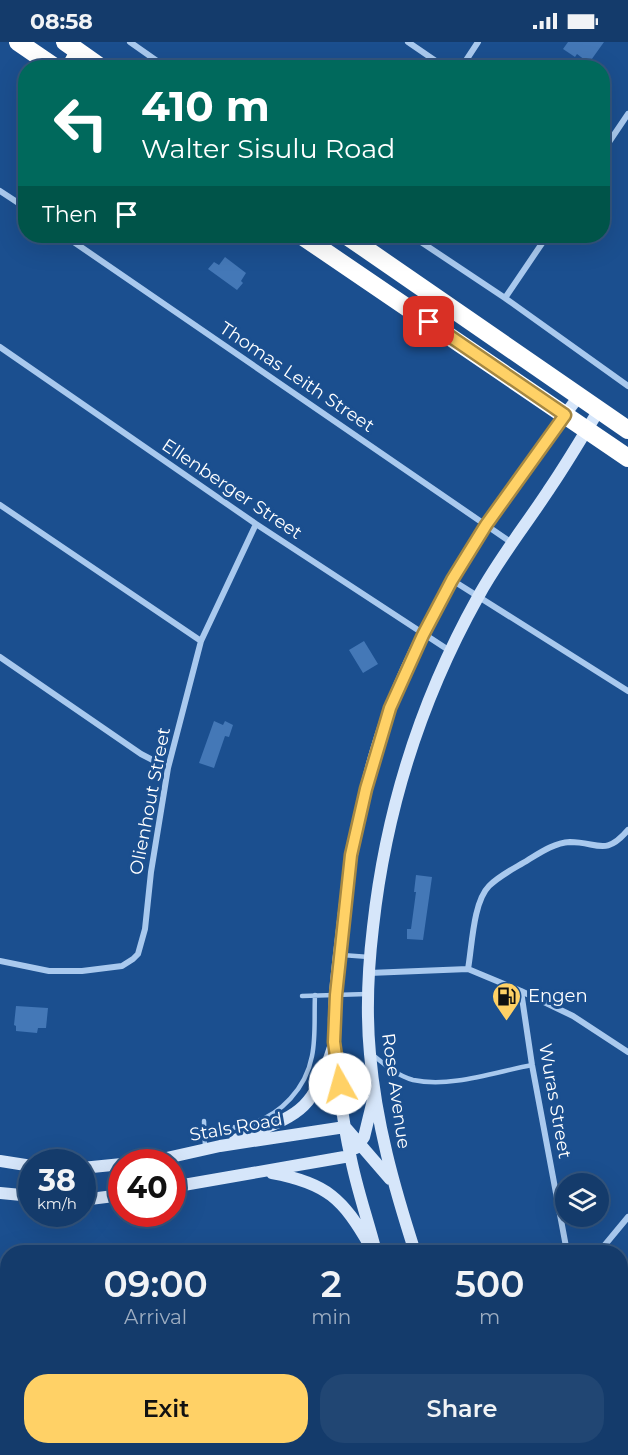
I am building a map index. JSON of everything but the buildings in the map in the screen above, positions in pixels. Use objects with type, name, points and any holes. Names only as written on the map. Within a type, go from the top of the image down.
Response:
[{"type":"highway","points":[[18,42],[44,60]]},
{"type":"highway","points":[[342,244],[481,328],[628,430]]},
{"type":"highway","points":[[342,244],[467,348],[628,458]]},
{"type":"highway","points":[[467,348],[481,328]]},
{"type":"street","points":[[130,42],[156,60]]},
{"type":"street","points":[[408,42],[434,60]]},
{"type":"street","points":[[466,60],[478,42]]},
{"type":"street","points":[[610,141],[628,114]]},
{"type":"street","points":[[0,191],[18,203]]},
{"type":"street","name":"Thomas Leith Street","points":[[75,243],[512,543]]},
{"type":"street","points":[[422,243],[505,298],[628,386]]},
{"type":"street","points":[[505,298],[542,243]]},
{"type":"street","name":"Ellenberger Street","points":[[0,347],[256,524],[450,651]]},
{"type":"street","points":[[373,1245],[350,1156],[334,1042],[339,955],[351,855],[366,789],[390,708],[423,635],[452,580],[486,525],[579,396]]},
{"type":"street","name":"Rose Avenue","points":[[413,1245],[392,1182],[374,1094],[369,1052],[367,994],[370,957],[378,882],[396,796],[408,755],[450,651],[478,595],[599,410]]},
{"type":"street","points":[[0,505],[201,641]]},
{"type":"street","name":"Olienhout Street","points":[[0,961],[49,971],[82,972],[122,966],[138,954],[145,929],[151,872],[168,768],[201,641],[256,524]]},
{"type":"street","points":[[452,580],[628,691]]},
{"type":"street","points":[[0,657],[141,754],[168,768]]},
{"type":"street","points":[[468,969],[480,899],[490,885],[548,848],[572,842],[601,847],[610,845],[618,842],[628,830]]},
{"type":"street","points":[[369,973],[468,969],[573,1016],[628,1052]]},
{"type":"street","name":"Wuras Street","points":[[521,991],[532,1065],[566,1245]]},
{"type":"street","points":[[220,1146],[290,1118],[306,1105],[319,1086],[334,1042]]},
{"type":"street","points":[[186,1184],[350,1156],[360,1143],[368,1125],[374,1094]]},
{"type":"street","points":[[345,1127],[392,1182]]},
{"type":"street","name":"Stals Road","points":[[186,1154],[220,1146],[345,1127]]},
{"type":"street","points":[[0,1161],[18,1164]]},
{"type":"street","points":[[261,1171],[293,1176],[331,1194],[352,1215],[371,1245]]},
{"type":"street","points":[[0,1193],[18,1195]]},
{"type":"street","points":[[605,1245],[628,1217]]},
{"type":"lane","points":[[339,955],[370,957]]},
{"type":"lane","points":[[302,996],[367,994]]},
{"type":"lane","points":[[203,1131],[249,1124],[276,1113],[294,1095],[307,1077],[313,1054],[315,995]]},
{"type":"lane","points":[[369,1052],[392,1070],[412,1080],[458,1080],[532,1065]]},
{"type":"lane","points":[[204,1121],[205,1150]]},
{"type":"place","name":"Engen","points":[[507,1022]]},
{"type":"route","points":[[340,1084],[334,1042],[336,995],[351,855],[366,789],[390,708],[423,635],[452,580],[486,525],[565,415],[429,322]]}]
